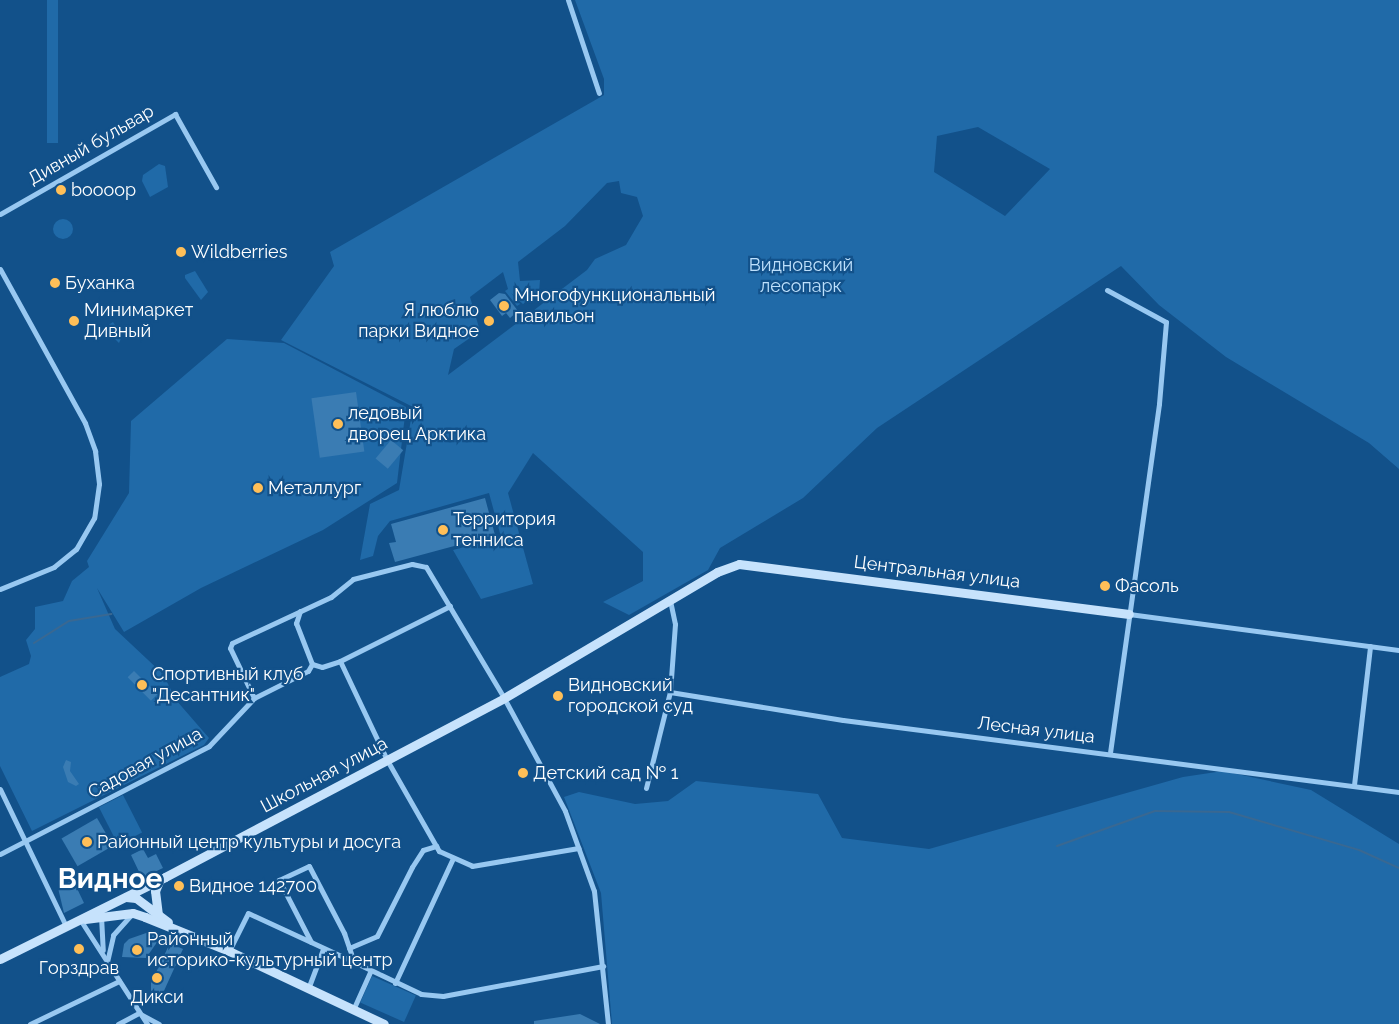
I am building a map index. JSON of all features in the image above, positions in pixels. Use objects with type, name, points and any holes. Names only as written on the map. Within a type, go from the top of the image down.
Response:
[{"type":"street","points":[[568,0],[599,93]]},
{"type":"street","name":"Дивный бульвар","points":[[0,214],[175,114],[216,187]]},
{"type":"street","points":[[0,269],[85,423],[96,451],[99,484],[94,518],[76,550],[54,567],[0,590]]},
{"type":"street","points":[[1107,290],[1166,322],[1159,404],[1110,752]]},
{"type":"street","points":[[254,698],[230,648],[232,643],[331,597],[353,579],[412,564],[426,567],[504,698],[565,811],[594,891],[608,1024]]},
{"type":"street","name":"Центральная улица","points":[[504,698],[717,572],[739,564],[1399,650]]},
{"type":"street","points":[[646,788],[670,692],[675,624],[670,600]]},
{"type":"street","points":[[301,611],[296,623],[312,664],[322,668],[450,606]]},
{"type":"street","points":[[1354,785],[1370,646]]},
{"type":"street","points":[[340,660],[387,760],[436,846],[453,858],[472,866],[578,848]]},
{"type":"street","name":"Садовая улица","points":[[0,854],[209,746],[254,698],[308,671],[312,664]]},
{"type":"street","name":"Лесная улица","points":[[670,692],[843,720],[1110,752],[1399,792]]},
{"type":"street","name":"Школьная улица","points":[[78,920],[159,881],[504,698]]},
{"type":"street","points":[[0,789],[66,926]]},
{"type":"street","points":[[349,948],[377,936],[412,867],[424,850],[436,846]]},
{"type":"street","points":[[395,983],[453,858]]},
{"type":"street","points":[[311,942],[279,880],[308,866],[349,948],[354,962]]},
{"type":"street","points":[[107,962],[113,935],[159,881]]},
{"type":"street","points":[[158,915],[154,892],[159,881]]},
{"type":"street","points":[[177,928],[140,902],[126,897],[121,905],[130,913],[177,928],[384,1024]]},
{"type":"street","points":[[106,906],[100,917],[99,938],[107,962]]},
{"type":"street","points":[[0,959],[78,920],[130,913]]},
{"type":"street","points":[[229,951],[248,913],[354,962],[370,972],[421,994],[443,996],[602,966]]},
{"type":"street","points":[[78,920],[86,925],[107,962],[147,1024]]},
{"type":"street","points":[[308,989],[323,949]]},
{"type":"street","points":[[353,1010],[370,972]]},
{"type":"street","points":[[30,1024],[119,981]]},
{"type":"street","points":[[118,1024],[139,1013]]},
{"type":"street","points":[[139,1013],[159,1024]]},
{"type":"green space","points":[[47,0],[58,0],[58,143],[47,143]]},
{"type":"green space","name":"Видновский лесопарк","points":[[575,0],[1399,0],[1399,469],[1369,443],[1226,357],[1159,305],[1121,266],[877,428],[803,498],[720,548],[708,570],[629,615],[603,602],[643,581],[643,552],[533,453],[508,493],[533,584],[481,599],[453,550],[501,537],[489,493],[390,521],[378,536],[373,556],[360,560],[370,504],[399,490],[413,407],[281,340],[334,266],[330,252],[604,95],[604,79]],"holes":[[[978,127],[1050,169],[1005,216],[934,172],[937,136]],[[619,181],[621,193],[637,197],[643,216],[626,245],[595,259],[587,270],[448,375],[454,349],[480,331],[470,297],[503,272],[508,289],[505,291],[517,306],[520,304],[511,293],[523,304],[539,293],[540,280],[520,281],[518,262],[565,226],[607,183]]]},
{"type":"green space","points":[[159,164],[165,166],[168,187],[150,197],[142,181],[143,175]]},
{"type":"green space","points":[[63,219],[70,222],[73,229],[70,236],[63,239],[56,236],[53,229],[56,222]]},
{"type":"green space","points":[[195,271],[208,292],[201,300],[185,278],[185,275]]},
{"type":"green space","points":[[113,322],[122,336],[119,343],[104,328]]},
{"type":"green space","name":"Металлург","points":[[227,339],[284,343],[406,407],[397,483],[323,530],[201,588],[124,632],[97,588],[115,629],[163,674],[176,700],[209,738],[204,745],[32,831],[0,766],[0,677],[29,664],[31,656],[26,640],[35,629],[35,607],[63,601],[72,581],[89,567],[87,561],[129,493],[131,421]]},
{"type":"green space","points":[[1223,771],[1311,790],[1399,844],[1399,1024],[612,1024],[601,893],[564,797],[579,792],[635,804],[668,801],[696,781],[818,794],[842,838],[929,849],[1183,777]]},
{"type":"green space","points":[[123,795],[142,832],[118,845],[99,807]]},
{"type":"green space","points":[[372,976],[416,996],[404,1022],[360,1002]]},
{"type":"building","name":"Многофункциональный павильон","points":[[499,293],[505,294],[518,311],[510,318],[506,313],[502,316],[490,300]]},
{"type":"building","name":"ледовый дворец Арктика","points":[[356,392],[364,451],[320,458],[311,398]]},
{"type":"building","points":[[391,440],[403,450],[388,469],[376,458]]},
{"type":"building","name":"Территория тенниса","points":[[485,498],[495,535],[395,562],[389,543],[396,542],[391,524]]},
{"type":"building","name":"Спортивный клуб \"Десантник\"","points":[[134,671],[157,694],[151,701],[128,677]]},
{"type":"building","points":[[66,760],[71,762],[70,771],[79,784],[76,786],[68,782],[63,767]]},
{"type":"building","name":"Районный центр культуры и досуга","points":[[97,818],[113,846],[77,866],[61,838]]},
{"type":"building","points":[[143,849],[148,858],[156,854],[163,868],[142,878],[131,855]]},
{"type":"building","points":[[73,880],[84,903],[64,913],[58,888]]},
{"type":"building","name":"Районный историко-культурный центр","points":[[149,932],[160,938],[146,958],[122,957],[124,944],[129,939]]},
{"type":"building","points":[[170,943],[183,949],[158,1004],[151,1001],[151,983]]},
{"type":"building","points":[[580,1014],[600,1024],[534,1024],[534,1021]]},
{"type":"waterway","points":[[34,643],[69,621],[111,614]]},
{"type":"waterway","points":[[1057,846],[1155,811],[1229,812],[1359,850],[1399,868]]},
{"type":"place","name":"boooop","points":[[61,190]]},
{"type":"place","name":"Wildberries","points":[[181,252]]},
{"type":"place","name":"Буханка","points":[[55,283]]},
{"type":"place","name":"Многофункциональный павильон","points":[[504,306]]},
{"type":"place","name":"Минимаркет Дивный","points":[[74,321]]},
{"type":"place","name":"Я люблю парки Видное","points":[[489,321]]},
{"type":"place","name":"ледовый дворец Арктика","points":[[338,424]]},
{"type":"place","name":"Металлург","points":[[258,488]]},
{"type":"place","name":"Территория тенниса","points":[[443,530]]},
{"type":"place","name":"Фасоль","points":[[1105,586]]},
{"type":"place","name":"Спортивный клуб \"Десантник\"","points":[[142,685]]},
{"type":"place","name":"Видновский городской суд","points":[[558,696]]},
{"type":"place","name":"Детский сад № 1","points":[[523,773]]},
{"type":"place","name":"Районный центр культуры и досуга","points":[[87,842]]},
{"type":"place","name":"Видное 142700","points":[[179,886]]},
{"type":"place","name":"Горздрав","points":[[79,949]]},
{"type":"place","name":"Районный историко-культурный центр","points":[[137,950]]},
{"type":"place","name":"Дикси","points":[[157,978]]},
{"type":"district","name":"Видное","points":[[110,879]]}]
